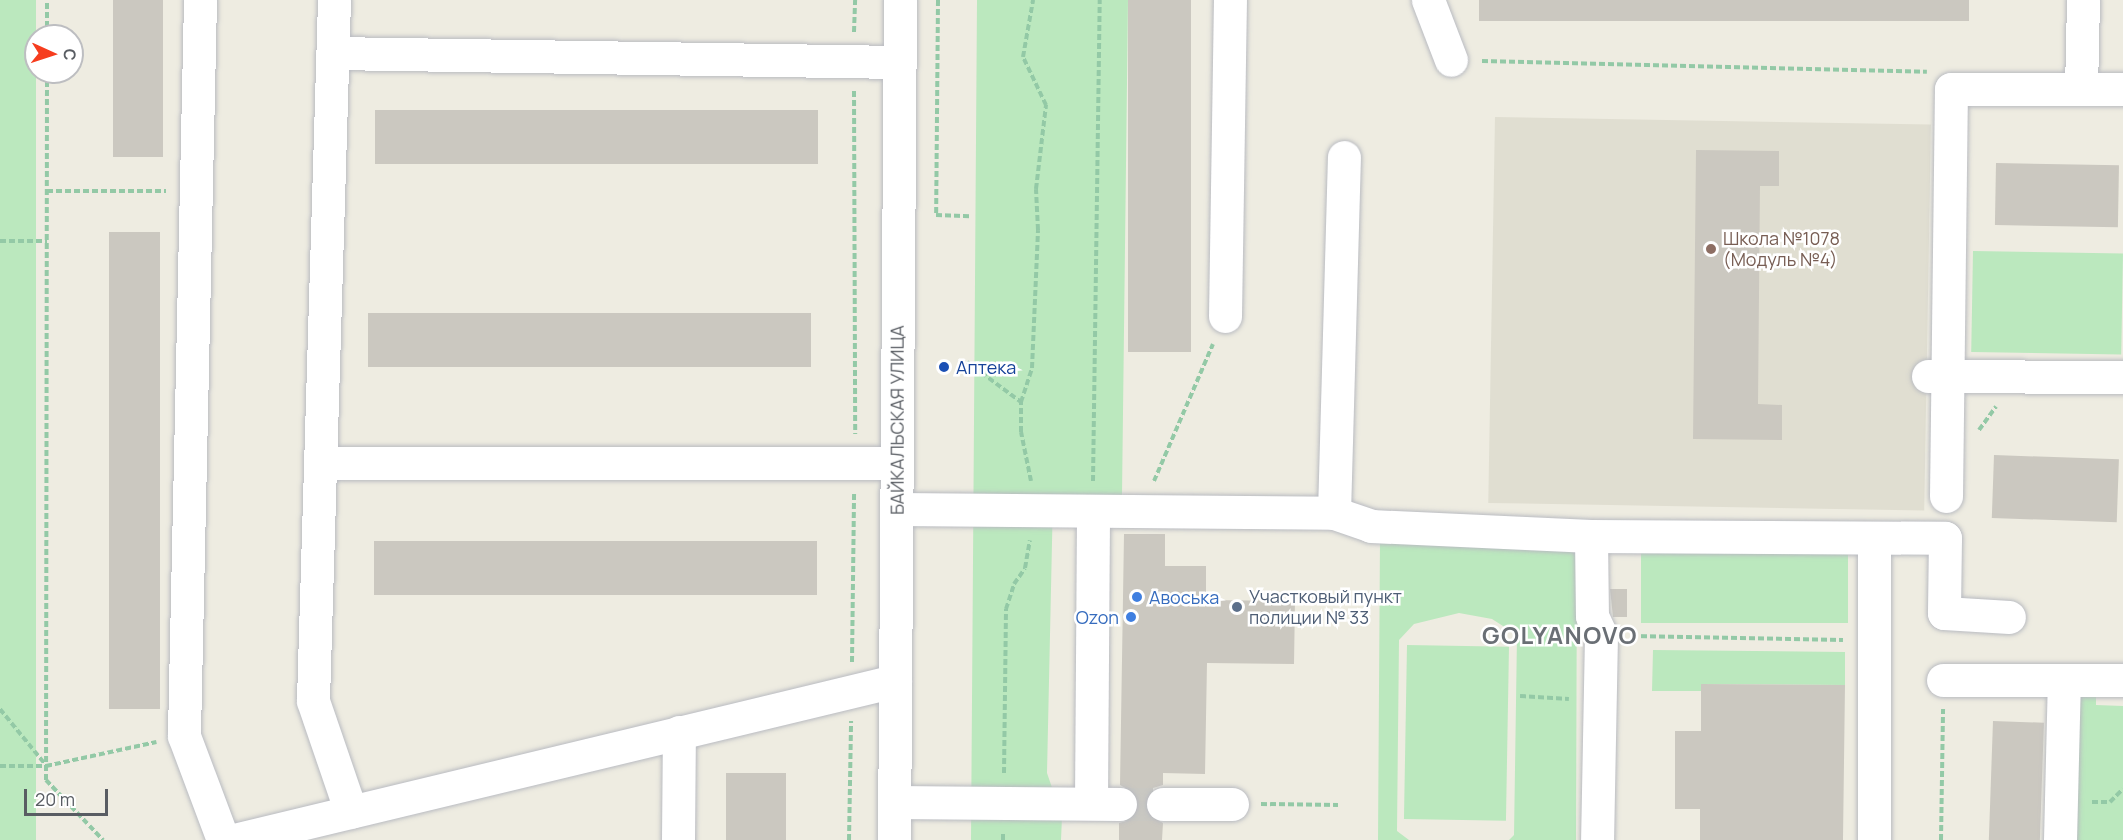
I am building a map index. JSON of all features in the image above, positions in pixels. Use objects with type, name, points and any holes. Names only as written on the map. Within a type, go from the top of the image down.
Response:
[{"type":"street","points":[[200,0],[184,736],[223,840]]},
{"type":"street","points":[[334,0],[323,463],[313,701],[351,812]]},
{"type":"street","name":"БАЙКАЛЬСКАЯ УЛИЦА","points":[[894,840],[900,0]]},
{"type":"street","points":[[1225,316],[1230,0]]},
{"type":"street","points":[[1428,0],[1451,60]]},
{"type":"street","points":[[2081,88],[2083,0]]},
{"type":"street","points":[[333,53],[900,62]]},
{"type":"street","points":[[1946,485],[1937,376],[1951,89],[2123,89]]},
{"type":"street","points":[[1334,513],[1344,157]]},
{"type":"street","points":[[1937,376],[2123,377]]},
{"type":"street","points":[[323,463],[897,463]]},
{"type":"street","points":[[897,509],[1334,513],[1371,526],[1591,536],[1945,538],[1944,612],[2009,617]]},
{"type":"street","points":[[894,802],[1106,803],[1093,511]]},
{"type":"street","points":[[1591,536],[1592,616],[1601,635],[1597,840]]},
{"type":"street","points":[[1874,538],[1874,840]]},
{"type":"street","points":[[1943,680],[2123,680]]},
{"type":"street","points":[[2060,840],[2064,680]]},
{"type":"street","points":[[234,840],[895,681]]},
{"type":"street","points":[[678,840],[679,732]]},
{"type":"street","points":[[1163,804],[1232,804]]},
{"type":"path","points":[[47,0],[47,24]]},
{"type":"path","points":[[849,840],[855,464],[855,0]]},
{"type":"path","points":[[938,0],[936,215],[970,216]]},
{"type":"path","points":[[1003,840],[1006,609],[1014,584],[1025,568],[1031,511],[1031,481],[1021,432],[1021,402],[1032,368],[1038,230],[1036,189],[1046,105],[1023,57],[1033,0]]},
{"type":"path","points":[[1093,511],[1100,0]]},
{"type":"path","points":[[1451,60],[1950,72],[1951,89]]},
{"type":"path","points":[[47,84],[46,780],[103,840]]},
{"type":"path","points":[[47,191],[195,190]]},
{"type":"path","points":[[0,241],[47,241]]},
{"type":"path","points":[[1141,512],[1225,316]]},
{"type":"path","points":[[967,362],[1021,402]]},
{"type":"path","points":[[1946,485],[2019,376]]},
{"type":"path","points":[[1601,635],[1874,640]]},
{"type":"path","points":[[1941,840],[1943,680]]},
{"type":"path","points":[[1520,696],[1600,701]]},
{"type":"path","points":[[0,709],[46,766]]},
{"type":"path","points":[[0,766],[46,766],[184,736]]},
{"type":"path","points":[[1232,804],[1338,805]]},
{"type":"shaded area","name":"Школа №1078 (Модуль №4)","points":[[1495,117],[1931,125],[1924,511],[1488,503]]},
{"type":"green space","points":[[0,0],[36,0],[36,24],[24,24],[24,84],[36,84],[36,840],[0,840]]},
{"type":"green space","points":[[977,0],[1128,0],[1122,496],[1053,497],[1047,773],[1062,817],[1061,840],[971,840]]},
{"type":"green space","points":[[1973,251],[2123,254],[2121,355],[1971,352]]},
{"type":"green space","points":[[1380,538],[1577,549],[1576,840],[1509,840],[1514,835],[1517,635],[1492,619],[1459,613],[1414,624],[1399,640],[1397,831],[1409,840],[1378,840]]},
{"type":"green space","points":[[1641,547],[1848,547],[1848,623],[1641,623]]},
{"type":"green space","points":[[1407,645],[1509,647],[1506,821],[1404,819]]},
{"type":"green space","points":[[1653,650],[1845,652],[1845,685],[1702,684],[1701,691],[1652,691]]},
{"type":"green space","points":[[2069,687],[2096,688],[2096,705],[2123,706],[2123,840],[2067,840]]},
{"type":"building","points":[[113,0],[163,0],[163,157],[113,157]]},
{"type":"building","points":[[1128,0],[1191,0],[1191,352],[1128,352]]},
{"type":"building","points":[[1479,0],[1969,0],[1969,21],[1479,21]]},
{"type":"building","points":[[375,110],[818,110],[818,164],[375,164]]},
{"type":"building","points":[[1696,150],[1779,151],[1779,186],[1760,186],[1758,404],[1782,405],[1782,440],[1693,439]]},
{"type":"building","points":[[1996,163],[2119,165],[2118,227],[1995,225]]},
{"type":"building","points":[[109,232],[160,232],[160,709],[109,709]]},
{"type":"building","points":[[368,313],[811,313],[811,367],[368,367]]},
{"type":"building","points":[[1994,455],[2119,459],[2117,522],[1992,518]]},
{"type":"building","points":[[1124,534],[1165,534],[1165,566],[1206,566],[1206,600],[1295,601],[1294,664],[1207,663],[1205,774],[1163,773],[1163,785],[1153,788],[1144,803],[1147,814],[1163,823],[1162,840],[1119,840],[1119,823],[1130,820],[1139,805],[1136,794],[1120,785]]},
{"type":"building","points":[[374,541],[817,541],[817,595],[374,595]]},
{"type":"building","points":[[1610,589],[1627,589],[1627,617],[1613,617]]},
{"type":"building","points":[[1701,684],[1845,685],[1843,840],[1700,840],[1700,809],[1675,809],[1675,731],[1701,731]]},
{"type":"building","points":[[1993,721],[2044,723],[2040,840],[1989,840]]},
{"type":"building","points":[[726,773],[786,773],[786,840],[726,840]]},
{"type":"tunnel","points":[[1120,804],[1163,804]]},
{"type":"place","name":"Школа №1078 (Модуль №4)","points":[[1711,249]]},
{"type":"place","name":"Аптека","points":[[944,367]]},
{"type":"place","name":"Авоська","points":[[1137,597]]},
{"type":"place","name":"Участковый пункт полиции № 33","points":[[1237,607]]},
{"type":"place","name":"Ozon","points":[[1131,617]]},
{"type":"district","name":"GOLYANOVO","points":[[1560,635]]}]
